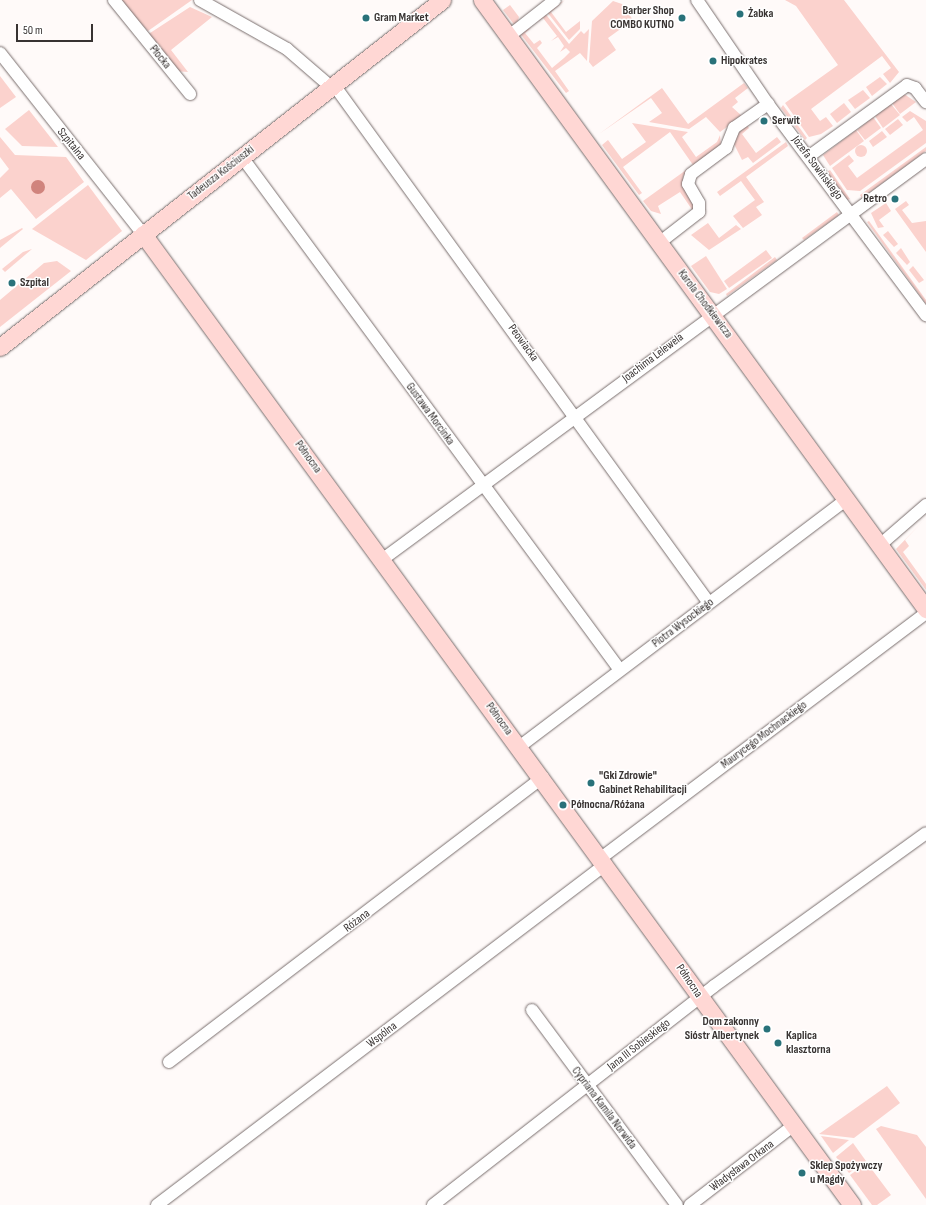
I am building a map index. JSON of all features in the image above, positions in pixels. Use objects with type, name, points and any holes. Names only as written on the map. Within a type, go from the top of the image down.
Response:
[{"type":"street","name":"Płocka","points":[[114,0],[190,94]]},
{"type":"street","name":"Peowiacka","points":[[200,0],[287,49],[332,86],[576,416],[709,603]]},
{"type":"street","name":"Karola Chodkiewicza","points":[[482,0],[659,243],[713,313],[846,500],[926,609]]},
{"type":"street","points":[[509,36],[555,0]]},
{"type":"street","name":"Józefa Sowińskiego","points":[[697,0],[768,104],[853,214],[926,315]]},
{"type":"street","name":"Tadeusza Kościuszki","points":[[0,347],[332,86],[434,2]]},
{"type":"street","name":"Szpitalna","points":[[0,53],[143,234]]},
{"type":"street","points":[[808,157],[907,85],[916,88],[926,102]]},
{"type":"street","points":[[659,243],[699,212],[699,202],[688,184],[691,174],[726,148],[734,128],[768,104]]},
{"type":"street","name":"Gustawa Morcinka","points":[[242,157],[482,485],[620,670]]},
{"type":"street","name":"Joachima Lelewela","points":[[383,559],[713,313],[853,214],[926,160]]},
{"type":"street","name":"Północna","points":[[143,234],[604,861],[699,997],[852,1205]]},
{"type":"street","name":"Piotra Wysockiego","points":[[519,747],[846,500]]},
{"type":"street","points":[[880,545],[926,505]]},
{"type":"street","name":"Maurycego Mochnackiego","points":[[604,861],[926,613]]},
{"type":"street","name":"Różana","points":[[169,1062],[542,777]]},
{"type":"street","name":"Jana III Sobieskiego","points":[[433,1205],[699,997],[926,833]]},
{"type":"street","name":"Wspólna","points":[[157,1205],[604,861]]},
{"type":"street","name":"Cypriana Kamila Norwida","points":[[532,1010],[677,1205]]},
{"type":"street","name":"Władysława Orkana","points":[[690,1205],[793,1126]]},
{"type":"shaded area","points":[[118,0],[192,0],[148,31]]},
{"type":"shaded area","points":[[565,0],[551,12],[566,32],[580,21],[580,29],[569,40],[547,12]]},
{"type":"shaded area","points":[[785,0],[844,0],[899,72],[890,83],[883,74],[891,68],[882,56],[811,109],[820,121],[826,117],[833,126],[821,134],[809,137],[785,103],[838,65],[796,6]]},
{"type":"shaded area","points":[[613,1],[622,4],[633,20],[608,38],[616,50],[593,67],[589,62],[592,21]]},
{"type":"shaded area","points":[[510,5],[519,17],[516,27],[503,10]]},
{"type":"shaded area","points":[[190,7],[212,17],[171,50],[188,72],[175,71],[147,35]]},
{"type":"shaded area","points":[[544,12],[569,44],[581,31],[584,34],[589,29],[587,61],[580,53],[555,71],[569,91],[566,93],[519,32],[531,28],[525,33],[534,44],[540,40],[542,43],[537,48],[552,68],[570,52],[566,48],[560,52],[564,46],[558,37],[551,41],[557,36],[543,18],[537,22]]},
{"type":"shaded area","points":[[0,76],[16,97],[0,108]]},
{"type":"shaded area","points":[[880,77],[887,84],[872,96],[866,87]]},
{"type":"shaded area","points":[[744,83],[748,88],[735,98],[738,102],[732,107],[742,116],[720,132],[706,117],[689,129],[649,122],[662,113],[651,98],[599,134],[662,88],[688,124]]},
{"type":"shaded area","points":[[863,90],[870,98],[855,109],[848,100]]},
{"type":"shaded area","points":[[904,94],[916,102],[900,114],[892,103]]},
{"type":"shaded area","points":[[844,103],[851,112],[837,123],[830,114]]},
{"type":"shaded area","points":[[891,104],[900,115],[883,128],[875,116]]},
{"type":"shaded area","points":[[783,105],[807,138],[805,140],[781,108]]},
{"type":"shaded area","points":[[29,110],[58,147],[22,146],[5,129]]},
{"type":"shaded area","points":[[910,111],[926,121],[926,143],[860,191],[847,190],[832,168],[849,155],[854,161],[848,166],[857,178],[923,130],[914,117],[907,122],[902,117]]},
{"type":"shaded area","points":[[873,117],[881,128],[865,140],[857,130]]},
{"type":"shaded area","points":[[898,119],[903,125],[890,135],[885,129]]},
{"type":"shaded area","points":[[632,123],[688,132],[682,137],[696,157],[717,142],[720,135],[721,145],[683,176],[683,185],[695,203],[693,211],[680,192],[658,206],[661,214],[651,211],[643,201],[693,165],[670,132],[623,167],[642,193],[639,195],[602,145],[608,140],[622,159],[646,142]]},
{"type":"shaded area","points":[[746,124],[749,128],[742,134],[756,153],[777,137],[781,142],[753,163],[748,157],[742,160],[732,140]]},
{"type":"shaded area","points":[[856,130],[864,141],[830,166],[823,155]]},
{"type":"shaded area","points":[[882,131],[887,137],[873,147],[869,141]]},
{"type":"shaded area","points":[[0,137],[15,155],[66,157],[84,182],[36,219],[11,189],[0,198],[0,178],[9,169],[0,157]]},
{"type":"shaded area","points":[[786,142],[788,146],[746,177],[764,202],[756,207],[762,215],[743,228],[733,216],[755,200],[741,181],[720,196],[717,192]]},
{"type":"shaded area","points":[[859,145],[863,145],[867,151],[863,157],[859,157],[855,153],[855,149]]},
{"type":"shaded area","points":[[926,147],[926,151],[862,198],[860,195]]},
{"type":"shaded area","points":[[830,170],[850,199],[847,200],[827,172]]},
{"type":"shaded area","points":[[35,180],[41,180],[45,184],[45,190],[41,194],[35,194],[31,190],[31,184]]},
{"type":"shaded area","points":[[88,185],[122,231],[86,260],[32,229]]},
{"type":"shaded area","points":[[906,201],[909,205],[902,210],[912,223],[926,221],[926,252],[895,209]]},
{"type":"shaded area","points":[[886,203],[891,211],[879,220],[884,227],[878,228],[871,213]]},
{"type":"shaded area","points":[[837,212],[839,215],[804,240],[802,238]]},
{"type":"shaded area","points":[[869,221],[926,300],[926,304],[867,222]]},
{"type":"shaded area","points":[[708,223],[719,238],[736,225],[741,229],[709,250],[691,235]]},
{"type":"shaded area","points":[[22,228],[23,229],[0,248],[0,240]]},
{"type":"shaded area","points":[[888,231],[898,244],[894,247],[883,235]]},
{"type":"shaded area","points":[[901,248],[910,262],[907,265],[896,253]]},
{"type":"shaded area","points":[[32,249],[5,272],[2,269],[23,252]]},
{"type":"shaded area","points":[[766,250],[772,258],[729,288],[724,281]]},
{"type":"shaded area","points":[[706,256],[727,289],[719,294],[710,292],[691,266]]},
{"type":"shaded area","points":[[775,257],[777,260],[727,296],[726,294]]},
{"type":"shaded area","points":[[57,261],[71,271],[0,327],[0,300],[44,263]]},
{"type":"shaded area","points":[[913,266],[924,280],[919,283],[909,270]]},
{"type":"shaded area","points":[[926,518],[905,540],[909,546],[903,552],[926,584],[926,590],[896,549]]},
{"type":"shaded area","points":[[887,1086],[900,1103],[854,1138],[819,1134]]},
{"type":"shaded area","points":[[881,1126],[917,1135],[926,1147],[926,1199],[876,1129]]},
{"type":"shaded area","points":[[821,1136],[849,1140],[833,1153]]},
{"type":"shaded area","points":[[853,1143],[866,1161],[849,1173],[836,1157]]},
{"type":"shaded area","points":[[867,1163],[891,1195],[877,1205],[872,1205],[850,1175]]},
{"type":"place","name":"Żabka","points":[[740,14]]},
{"type":"place","name":"Gram Market","points":[[366,18]]},
{"type":"place","name":"Barber Shop COMBO KUTNO","points":[[682,18]]},
{"type":"place","name":"Hipokrates","points":[[713,61]]},
{"type":"place","name":"Serwit","points":[[764,121]]},
{"type":"place","name":"Retro","points":[[895,199]]},
{"type":"place","name":"Szpital","points":[[12,283]]},
{"type":"place","name":"\"Gki Zdrowie\" Gabinet Rehabilitacji","points":[[591,783]]},
{"type":"place","name":"Północna/Różana","points":[[563,805]]},
{"type":"place","name":"Dom zakonny Sióstr Albertynek","points":[[767,1029]]},
{"type":"place","name":"Kaplica klasztorna","points":[[778,1043]]},
{"type":"place","name":"Sklep Spożywczy u Magdy","points":[[802,1173]]}]
